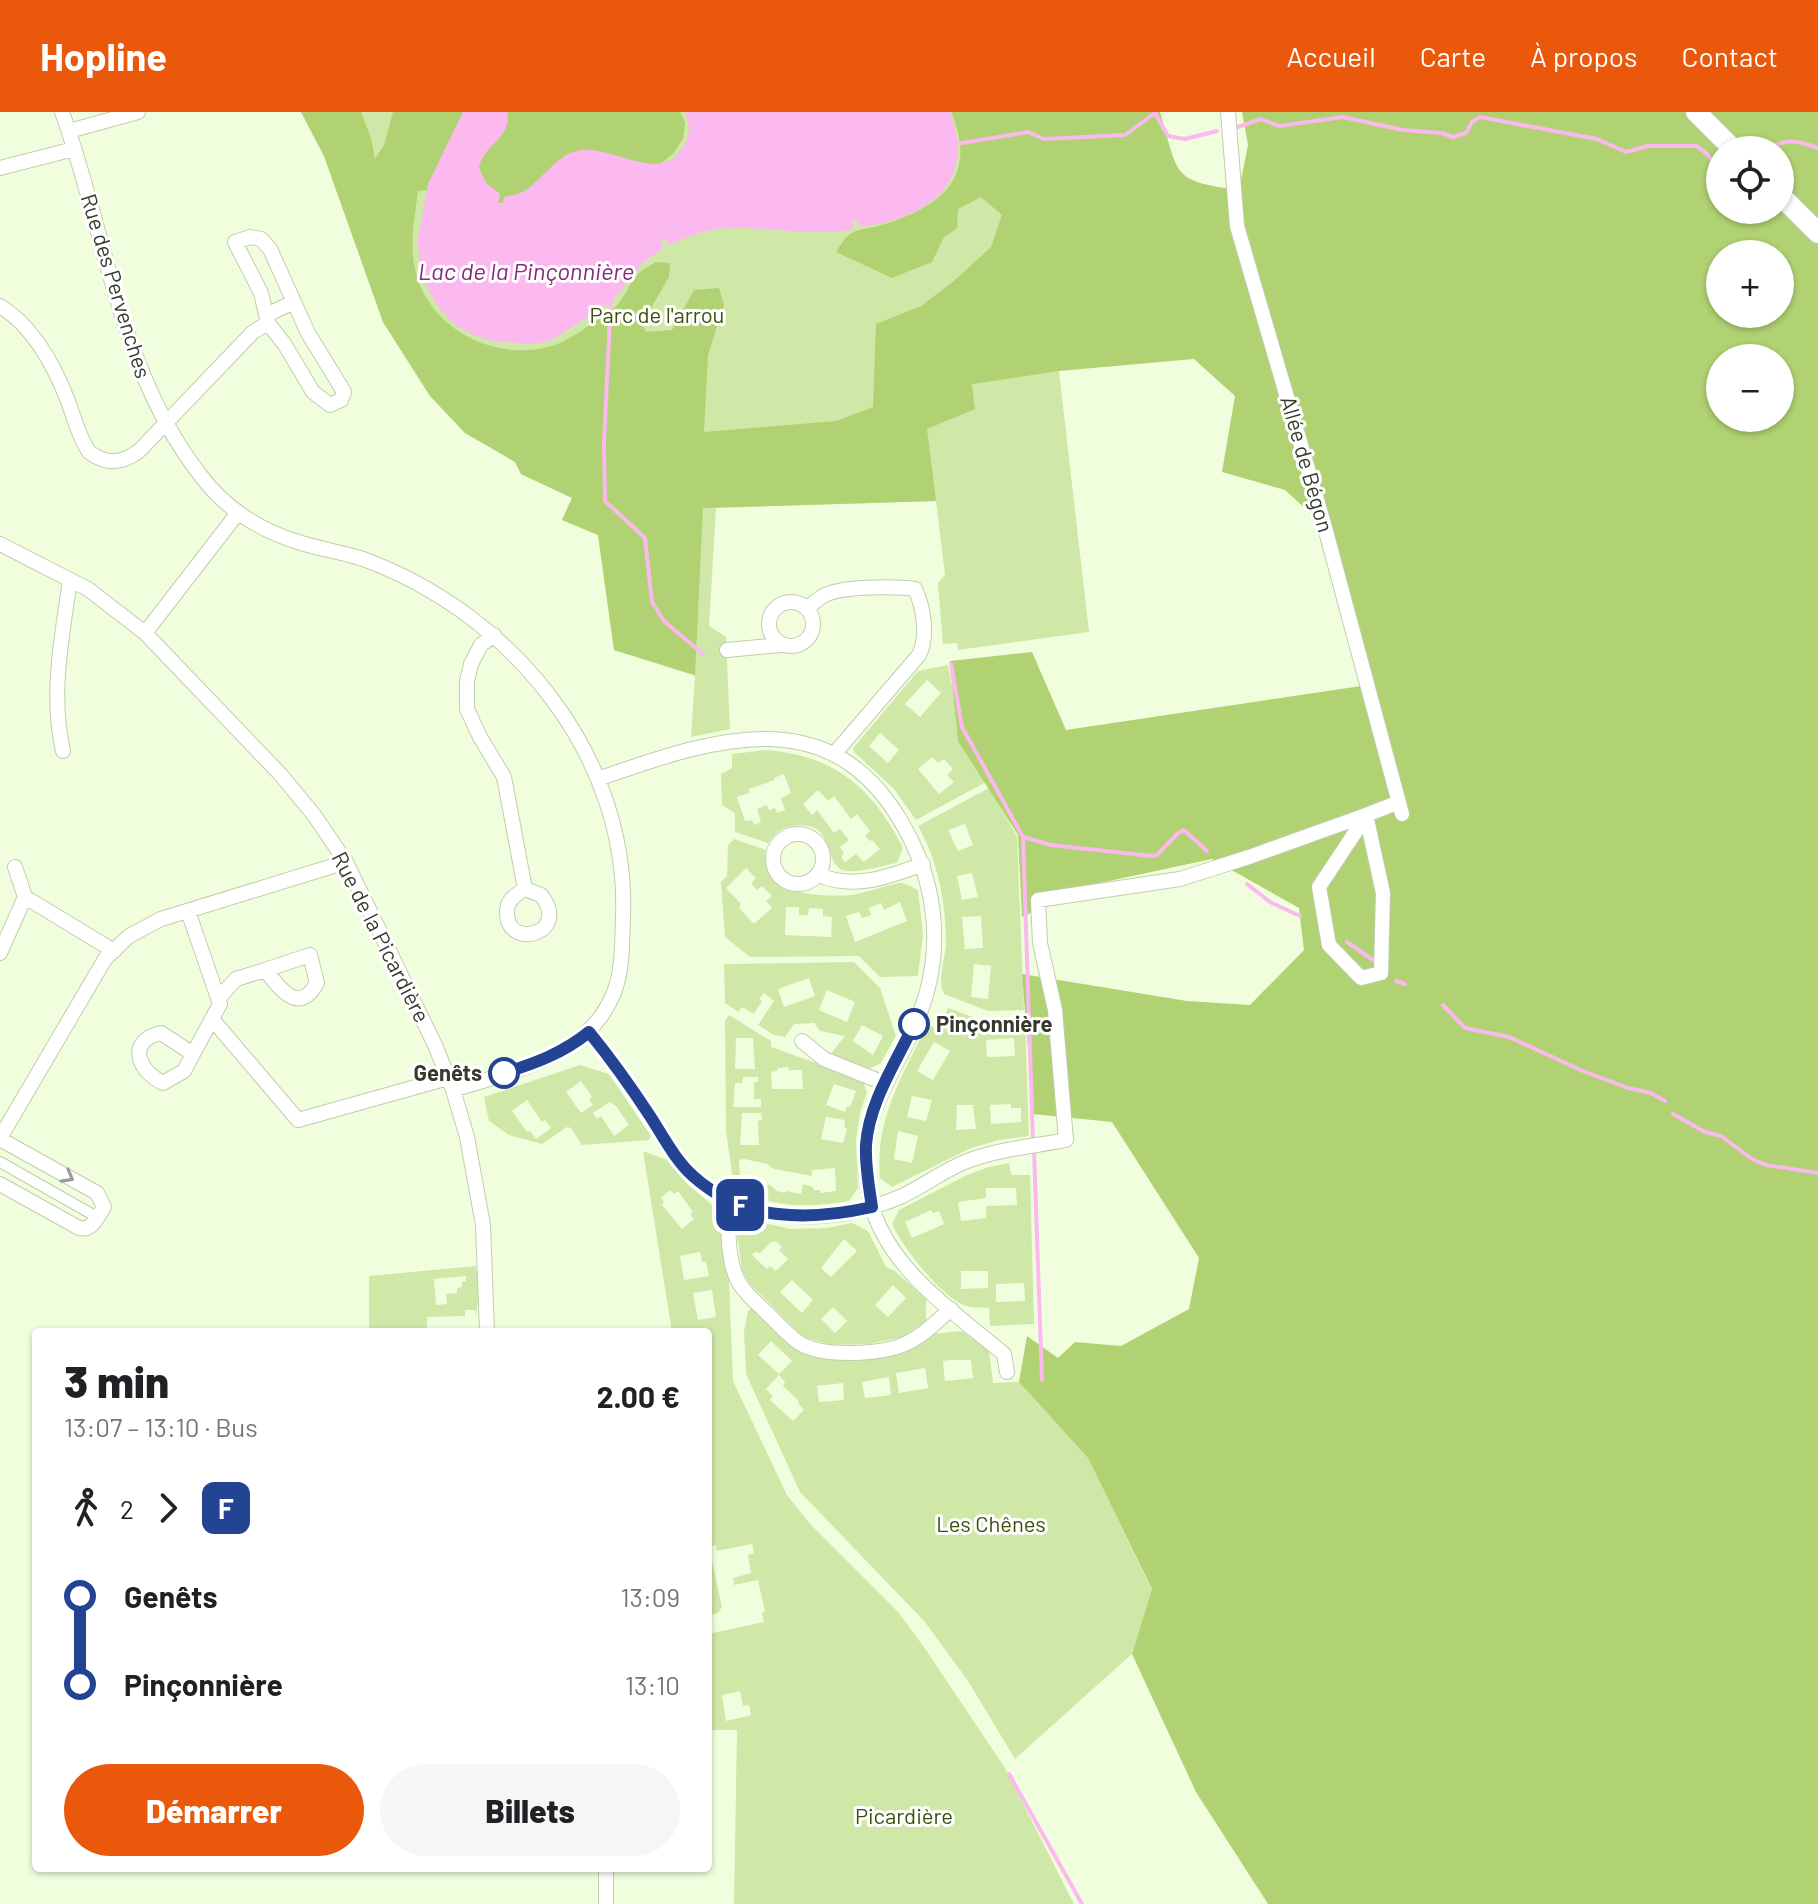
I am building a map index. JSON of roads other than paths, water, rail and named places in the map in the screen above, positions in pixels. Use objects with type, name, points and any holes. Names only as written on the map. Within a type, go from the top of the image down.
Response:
[{"type":"main road","points":[[1696,112],[1720,136]]},
{"type":"main road","points":[[1794,209],[1818,233]]},
{"type":"street","name":"Rue des Pervenches","points":[[62,112],[123,325],[146,385],[202,478],[237,514],[296,542],[362,559],[394,574],[429,591],[494,635],[522,661],[554,700],[580,741],[598,779],[617,834],[624,896],[618,980],[603,1014],[589,1032],[569,1048],[539,1062],[298,1120],[212,1019]]},
{"type":"street","points":[[69,131],[138,112]]},
{"type":"street","name":"Allée de Bégon","points":[[1228,112],[1237,226],[1324,524],[1401,808],[1366,815]]},
{"type":"street","points":[[0,168],[74,149]]},
{"type":"street","points":[[250,237],[261,239],[270,249],[308,333],[344,392],[341,400],[330,405],[322,401],[267,319],[261,293],[235,242],[250,237]]},
{"type":"street","points":[[0,306],[28,330],[43,350],[58,377],[89,452],[99,459],[119,462],[139,451],[267,319],[294,302]]},
{"type":"street","points":[[145,633],[237,514]]},
{"type":"street","name":"Rue de la Picardière","points":[[0,544],[100,597],[145,633],[281,775],[314,815],[346,862],[451,1084],[467,1137],[483,1225],[487,1266],[487,1328]]},
{"type":"street","points":[[63,751],[57,727],[55,692],[70,580]]},
{"type":"street","points":[[808,608],[824,595],[839,591],[904,587],[915,589],[919,599],[925,644],[835,753]]},
{"type":"street","points":[[727,650],[781,645],[797,647],[810,638],[814,623],[808,608],[793,602],[778,605],[769,618],[770,634],[781,645]]},
{"type":"street","points":[[494,635],[481,645],[471,664],[467,681],[467,709],[504,777],[525,889]]},
{"type":"street","points":[[598,779],[638,765],[739,740],[787,740],[835,753],[856,766],[891,805],[923,864],[933,913],[932,966],[926,995],[870,1118],[866,1145],[872,1207],[900,1260],[917,1279],[1004,1354],[1007,1372]]},
{"type":"street","points":[[589,1032],[691,1174],[729,1200],[749,1209],[795,1216],[820,1216],[872,1207],[903,1195],[968,1161],[1066,1140],[1055,1010],[1040,943],[1038,900],[1180,879],[1366,815]]},
{"type":"street","points":[[1366,815],[1383,893],[1381,973],[1361,978],[1329,945],[1319,887],[1366,815]]},
{"type":"street","points":[[0,1184],[79,1228],[92,1226],[104,1207],[97,1193],[0,1138],[105,959],[129,936],[161,919],[346,862]]},
{"type":"street","points":[[819,875],[835,882],[853,883],[900,873],[923,864]]},
{"type":"street","points":[[15,867],[25,897],[114,951]]},
{"type":"street","points":[[0,953],[5,930],[25,897]]},
{"type":"street","points":[[188,911],[220,1004],[193,1054]]},
{"type":"street","points":[[218,999],[236,979],[265,970]]},
{"type":"street","points":[[802,1041],[824,1059],[884,1083]]},
{"type":"street","points":[[0,1162],[97,1217]]},
{"type":"street","points":[[729,1200],[728,1222],[735,1273],[741,1286],[799,1343],[813,1349],[860,1353],[886,1349],[907,1343],[951,1309]]},
{"type":"street","points":[[606,1872],[606,1904]]},
{"type":"water","name":"Lac de la Pinçonnière","points":[[463,112],[507,112],[506,128],[485,153],[479,168],[486,183],[500,194],[498,204],[502,204],[505,196],[525,191],[557,162],[576,151],[604,152],[648,163],[661,163],[673,158],[687,138],[689,125],[685,112],[950,112],[957,138],[957,160],[951,178],[940,194],[906,216],[884,222],[860,227],[857,219],[853,220],[854,229],[837,231],[717,229],[669,245],[664,238],[660,240],[664,247],[643,263],[605,306],[552,340],[535,344],[493,341],[454,324],[437,305],[420,270],[418,239],[428,184]]},
{"type":"waterway","points":[[956,144],[1028,132],[1044,139],[1125,135],[1155,113],[1168,136],[1185,139],[1217,131]]},
{"type":"waterway","points":[[1235,128],[1261,119],[1279,126],[1343,117],[1453,137],[1466,133],[1472,122],[1480,117],[1597,139],[1626,152],[1648,146],[1696,146],[1706,153]]},
{"type":"waterway","points":[[1794,142],[1818,148]]},
{"type":"waterway","points":[[611,296],[604,443],[605,501],[645,538],[652,602],[664,621],[703,654]]},
{"type":"waterway","points":[[951,664],[962,727],[1023,837],[1033,1142]]},
{"type":"waterway","points":[[1023,837],[1051,845],[1152,856],[1184,830],[1207,851]]},
{"type":"waterway","points":[[1247,884],[1270,902],[1300,916]]},
{"type":"waterway","points":[[1347,942],[1376,962]]},
{"type":"waterway","points":[[1396,981],[1405,984]]},
{"type":"waterway","points":[[1443,1005],[1465,1028],[1509,1037],[1583,1071],[1651,1093],[1665,1101]]},
{"type":"waterway","points":[[1673,1114],[1705,1132],[1721,1136],[1752,1159],[1766,1165],[1818,1173]]},
{"type":"waterway","points":[[1034,1150],[1042,1380]]},
{"type":"waterway","points":[[1009,1774],[1082,1904]]},
{"type":"place","name":"Pinçonnière","points":[[914,1024]]},
{"type":"place","name":"Genêts","points":[[504,1073]]},
{"type":"park label","name":"Parc de l'arrou","points":[[657,315]]},
{"type":"park label","name":"Les Chênes","points":[[991,1524]]},
{"type":"park label","name":"Picardière","points":[[904,1816]]}]
